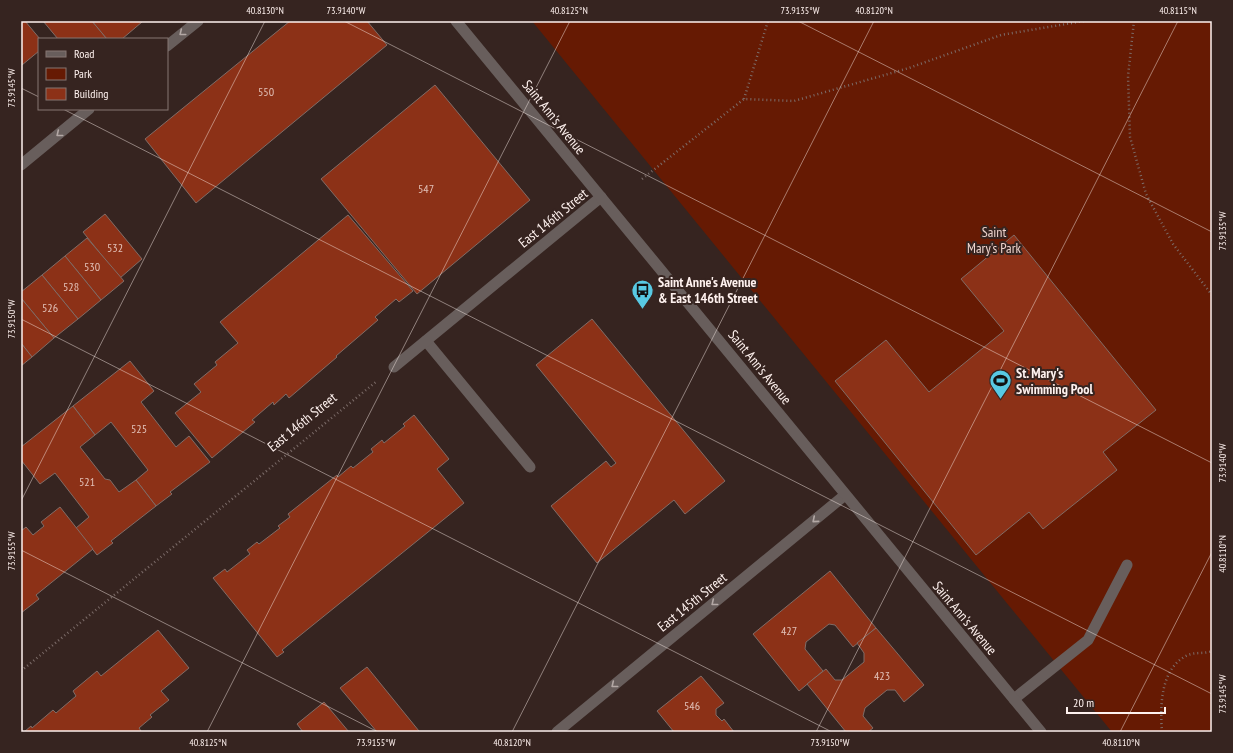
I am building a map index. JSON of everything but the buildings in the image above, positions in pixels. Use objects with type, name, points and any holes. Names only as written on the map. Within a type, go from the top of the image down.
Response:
[{"type":"street","points":[[168,45],[198,21]]},
{"type":"street","name":"Saint Ann's Avenue","points":[[456,21],[1041,732]]},
{"type":"street","points":[[21,165],[88,110]]},
{"type":"street","name":"East 146th Street","points":[[394,367],[601,197]]},
{"type":"street","points":[[426,341],[530,467]]},
{"type":"street","name":"East 145th Street","points":[[557,732],[845,495]]},
{"type":"street","points":[[1014,699],[1088,640],[1127,565]]},
{"type":"path","points":[[642,179],[744,99],[768,21]]},
{"type":"path","points":[[744,99],[794,101],[909,68],[1001,35],[1084,21]]},
{"type":"path","points":[[1134,21],[1128,76],[1130,137],[1144,187],[1173,244],[1212,295]]},
{"type":"path","name":"East 146th Street","points":[[21,671],[394,367]]},
{"type":"path","points":[[1162,732],[1160,711],[1165,683],[1174,664],[1188,655],[1212,651]]},
{"type":"green space","name":"Saint Mary's Park","points":[[532,21],[1212,21],[1212,732],[1112,732]]},
{"type":"place","name":"Saint Anne's Avenue & East 146th Street","points":[[642,310]]},
{"type":"place","name":"St. Mary's Swimming Pool","points":[[1000,400]]}]
